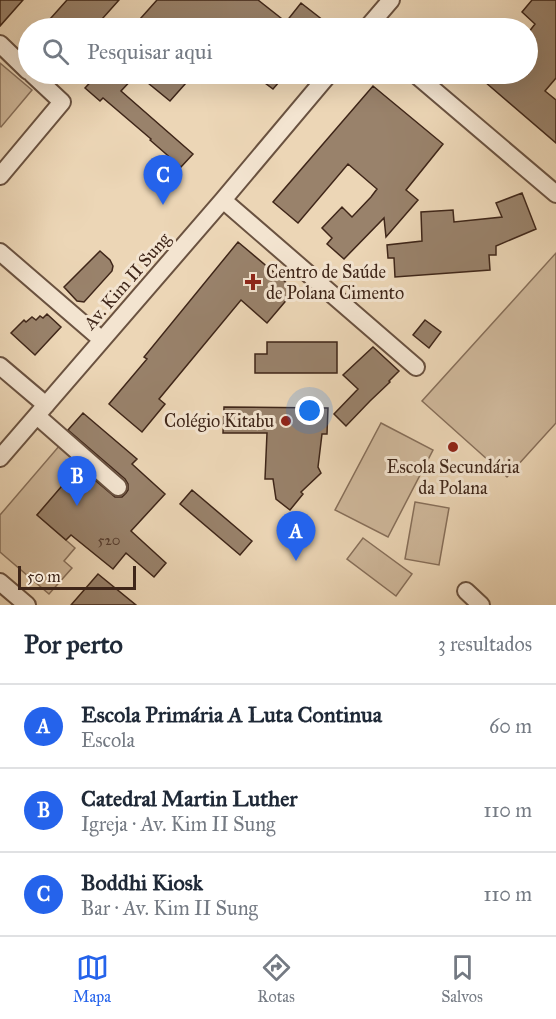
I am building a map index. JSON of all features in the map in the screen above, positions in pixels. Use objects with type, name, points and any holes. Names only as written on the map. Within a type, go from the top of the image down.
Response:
[{"type":"street","points":[[376,18],[391,0]]},
{"type":"street","points":[[0,44],[18,61]]},
{"type":"street","points":[[0,176],[62,102],[43,84]]},
{"type":"street","name":"Av. Kim II Sung","points":[[0,458],[321,84]]},
{"type":"street","points":[[427,84],[556,194]]},
{"type":"street","points":[[223,200],[416,367]]},
{"type":"street","points":[[0,252],[102,340]]},
{"type":"street","points":[[0,366],[118,487]]},
{"type":"street","points":[[0,582],[27,605]]},
{"type":"street","points":[[466,591],[480,605]]},
{"type":"shaded area","points":[[0,63],[18,78],[18,84],[25,84],[32,90],[0,126]]},
{"type":"shaded area","points":[[556,253],[556,423],[507,477],[422,401]]},
{"type":"shaded area","points":[[381,423],[433,450],[388,537],[335,510]]},
{"type":"shaded area","points":[[60,445],[89,470],[86,474],[77,477],[73,474],[37,515],[75,548],[64,561],[72,568],[49,594],[0,552],[0,515]]},
{"type":"shaded area","points":[[415,502],[449,508],[439,565],[405,559]]},
{"type":"shaded area","points":[[363,538],[412,574],[396,596],[347,559]]},
{"type":"building","points":[[0,0],[23,0],[0,26]]},
{"type":"building","points":[[67,0],[119,0],[103,18],[51,18]]},
{"type":"building","points":[[157,0],[258,0],[281,18],[141,18]]},
{"type":"building","points":[[532,0],[556,0],[556,78],[545,91],[556,100],[556,143],[487,84],[538,84],[538,18],[528,18],[522,12]]},
{"type":"building","points":[[301,3],[320,18],[289,18]]},
{"type":"building","points":[[89,84],[128,84],[121,91],[193,154],[181,167],[103,98],[100,101],[85,88]]},
{"type":"building","points":[[149,84],[185,84],[170,101]]},
{"type":"building","points":[[266,84],[277,84],[273,89]]},
{"type":"building","points":[[373,86],[443,144],[406,190],[418,200],[386,237],[384,218],[344,259],[327,244],[332,238],[322,228],[342,207],[352,217],[377,189],[348,164],[298,223],[273,202]]},
{"type":"building","points":[[522,193],[536,229],[496,246],[496,255],[489,255],[490,270],[395,277],[394,258],[388,258],[387,245],[422,241],[421,212],[453,210],[454,222],[502,217],[496,203]]},
{"type":"building","points":[[238,242],[295,290],[267,323],[241,300],[159,399],[165,404],[142,432],[109,404],[147,359],[144,357]]},
{"type":"building","points":[[100,251],[110,260],[113,266],[112,271],[84,302],[77,301],[64,287]]},
{"type":"building","points":[[47,314],[61,327],[35,355],[11,333],[24,320],[26,322],[32,317],[36,320]]},
{"type":"building","points":[[425,320],[441,332],[429,348],[413,335]]},
{"type":"building","points":[[267,342],[337,342],[337,373],[255,373],[255,354],[267,354]]},
{"type":"building","points":[[373,347],[399,371],[346,426],[334,414],[358,389],[343,375]]},
{"type":"building","points":[[224,407],[328,408],[327,434],[322,434],[318,467],[321,473],[301,492],[303,494],[290,510],[276,499],[273,479],[265,479],[267,433],[223,433]]},
{"type":"building","points":[[83,413],[137,459],[132,464],[165,494],[131,531],[166,563],[154,577],[126,553],[113,569],[71,535],[66,540],[37,515],[73,473],[77,477],[83,470],[115,497],[122,497],[128,490],[125,479],[68,430]]},
{"type":"building","points":[[192,490],[252,541],[240,555],[180,504]]},
{"type":"building","points":[[98,574],[136,605],[71,605]]},
{"type":"place","name":"Boddhi Kiosk","points":[[163,205]]},
{"type":"place","name":"Centro de Saúde de Polana Cimento","points":[[253,282]]},
{"type":"place","name":"Colégio Kitabu","points":[[286,421]]},
{"type":"place","name":"Escola Secundária da Polana","points":[[453,447]]},
{"type":"place","name":"Catedral Martin Luther","points":[[77,506]]},
{"type":"place","name":"Escola Primária A Luta Continua","points":[[296,561]]}]
